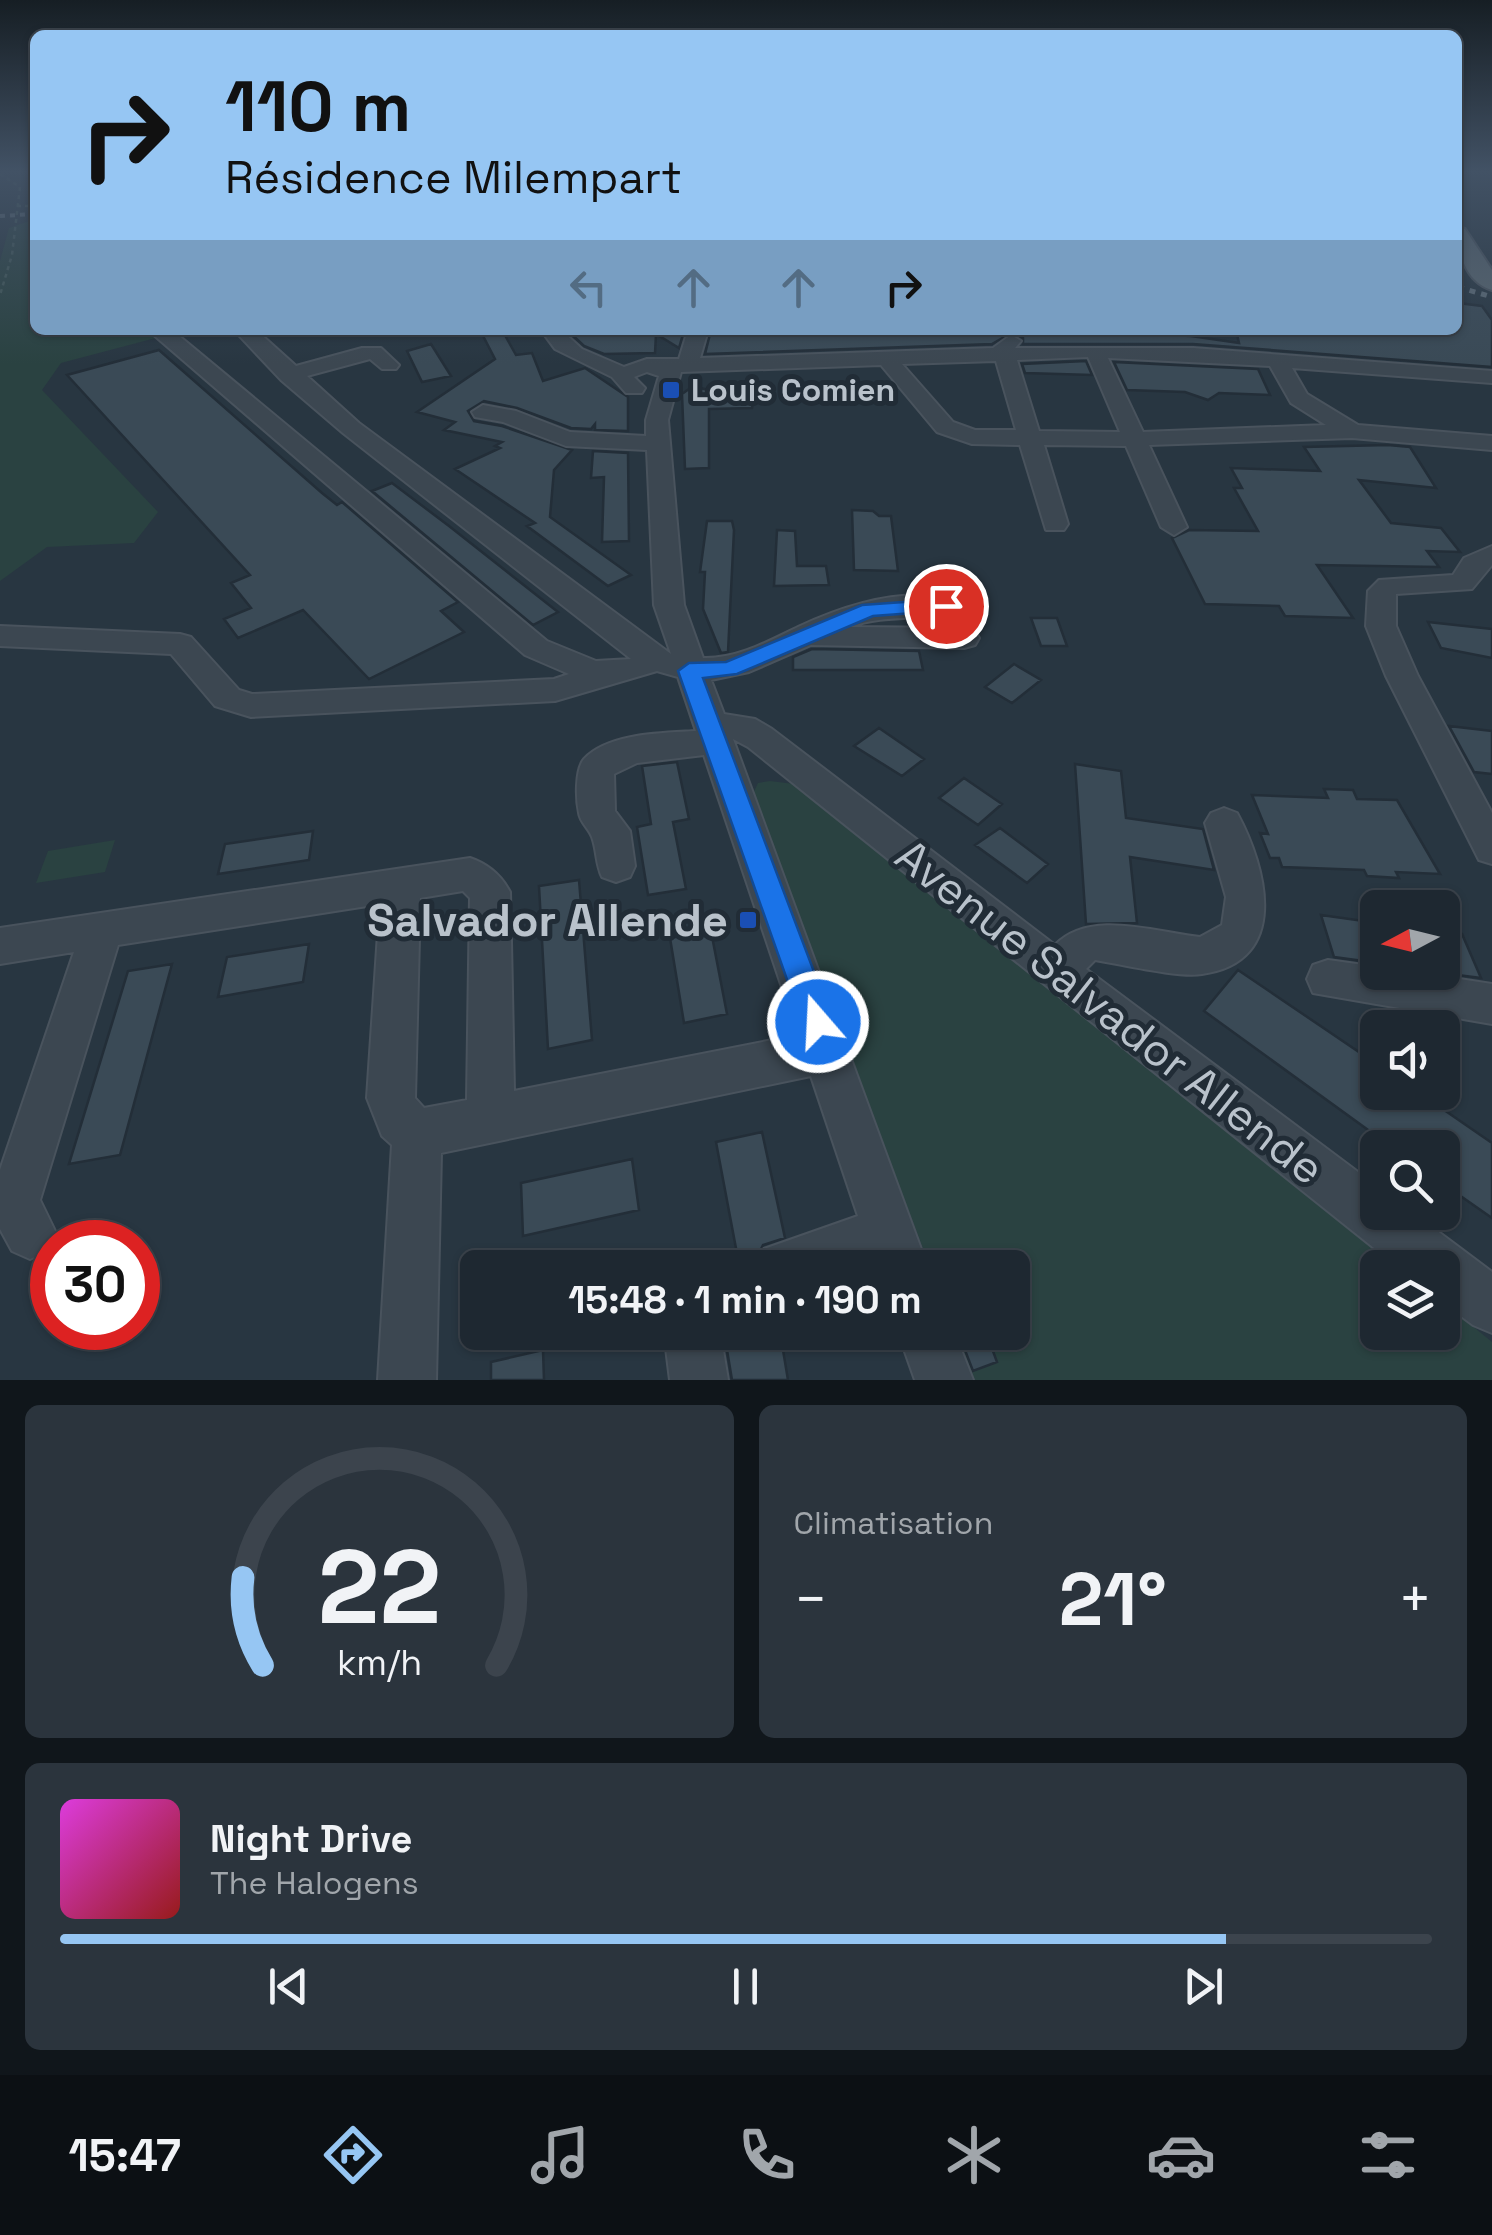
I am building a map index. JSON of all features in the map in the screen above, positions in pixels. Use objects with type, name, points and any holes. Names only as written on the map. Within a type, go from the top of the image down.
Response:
[{"type":"main road","points":[[1466,256],[1492,283]]},
{"type":"street","points":[[166,335],[536,648],[602,675]]},
{"type":"street","points":[[249,335],[350,428],[653,660],[689,671],[729,669],[870,610],[946,606]]},
{"type":"street","points":[[555,335],[562,345],[596,361],[654,374],[889,358],[1094,351],[1492,376]]},
{"type":"street","points":[[693,335],[654,374],[669,605],[689,671],[896,1250]]},
{"type":"street","points":[[1045,335],[1004,343],[1056,524]]},
{"type":"street","points":[[1094,351],[1174,527]]},
{"type":"street","points":[[289,375],[374,352],[388,365]]},
{"type":"street","points":[[889,358],[932,412],[957,433],[1133,439],[1352,431],[1492,443]]},
{"type":"street","points":[[1276,360],[1299,398],[1352,431]]},
{"type":"street","points":[[482,412],[508,416],[566,439],[658,432]]},
{"type":"street","points":[[1492,554],[1474,564],[1462,583],[1389,586],[1382,591],[1381,626],[1402,676],[1492,849]]},
{"type":"street","points":[[0,636],[180,644],[227,698],[251,706],[555,690],[602,675],[633,673],[653,660]]},
{"type":"street","points":[[802,636],[964,638]]},
{"type":"street","name":"Avenue Salvador Allende","points":[[616,866],[611,831],[596,815],[596,769],[606,759],[716,743],[779,754],[1419,1250]]},
{"type":"street","points":[[1057,972],[1081,946],[1094,942],[1200,956],[1241,934],[1246,897],[1224,824]]},
{"type":"street","points":[[0,946],[470,874],[490,892],[491,1119]]},
{"type":"street","points":[[401,883],[391,1098],[399,1119],[416,1134]]},
{"type":"street","points":[[30,1233],[14,1204],[103,930]]},
{"type":"street","points":[[1328,979],[1492,1004]]},
{"type":"street","points":[[416,1134],[828,1052]]},
{"type":"street","points":[[407,1380],[416,1134]]},
{"type":"street","name":"Avenue Salvador Allende","points":[[1460,1282],[1492,1306]]},
{"type":"street","points":[[695,1350],[699,1380]]},
{"type":"street","points":[[933,1350],[944,1380]]},
{"type":"path","points":[[0,295],[8,279],[16,235]]},
{"type":"green space","points":[[7,235],[30,235],[30,335],[167,335],[61,363],[42,390],[158,512],[134,543],[47,547],[0,581],[0,261]]},
{"type":"green space","points":[[758,783],[794,784],[1378,1250],[1360,1250],[1360,1350],[1460,1350],[1460,1316],[1492,1342],[1492,1380],[972,1380],[961,1350],[1030,1350],[1030,1250],[924,1250],[751,798]]},
{"type":"green space","points":[[115,840],[105,872],[36,883],[48,851]]},
{"type":"building","points":[[1462,304],[1482,306],[1492,320],[1492,367],[1193,344],[1023,344],[1018,335],[1168,335],[1239,343],[1237,335],[1462,335]]},
{"type":"building","points":[[483,335],[505,335],[516,355],[532,353],[543,381],[585,368],[628,397],[628,431],[595,430],[595,424],[591,429],[571,428],[517,408],[484,401],[468,411],[474,421],[502,426],[572,450],[554,470],[550,517],[631,575],[608,586],[527,526],[535,523],[455,469],[500,448],[495,446],[502,442],[444,430],[455,422],[417,412],[495,359]]},
{"type":"building","points":[[572,335],[656,335],[655,353],[604,354],[584,346]]},
{"type":"building","points":[[658,335],[683,335],[679,348]]},
{"type":"building","points":[[710,335],[1008,335],[992,344],[705,354]]},
{"type":"building","points":[[431,344],[451,376],[422,382],[407,351]]},
{"type":"building","points":[[159,350],[322,493],[337,505],[342,502],[458,602],[441,611],[464,632],[369,679],[303,610],[238,638],[224,619],[251,608],[231,583],[250,575],[67,375]]},
{"type":"building","points":[[1086,361],[1092,375],[1025,373],[1022,364]]},
{"type":"building","points":[[1114,362],[1258,369],[1270,395],[1219,393],[1208,400],[1185,392],[1127,390]]},
{"type":"building","points":[[693,386],[753,402],[752,408],[709,409],[709,468],[685,469],[682,394]]},
{"type":"building","points":[[1304,447],[1410,447],[1436,488],[1359,480],[1391,523],[1441,528],[1460,552],[1427,551],[1439,567],[1317,565],[1353,618],[1285,616],[1279,606],[1205,604],[1172,538],[1189,530],[1258,531],[1234,488],[1242,488],[1231,468],[1320,471]]},
{"type":"building","points":[[593,451],[628,453],[629,541],[602,542],[604,477],[591,478]]},
{"type":"building","points":[[392,483],[558,612],[533,625],[372,491]]},
{"type":"building","points":[[852,510],[891,516],[898,571],[854,570]]},
{"type":"building","points":[[707,521],[732,521],[734,530],[728,652],[721,653],[703,609],[705,572],[700,572]]},
{"type":"building","points":[[777,530],[795,531],[797,566],[826,566],[829,585],[774,586]]},
{"type":"building","points":[[1031,618],[1057,618],[1067,646],[1041,646]]},
{"type":"building","points":[[1428,622],[1492,629],[1492,658],[1441,648]]},
{"type":"building","points":[[812,649],[919,651],[923,670],[793,670],[793,657]]},
{"type":"building","points":[[1014,664],[1041,680],[1012,703],[985,687]]},
{"type":"building","points":[[1449,726],[1492,731],[1492,774],[1474,772]]},
{"type":"building","points":[[879,728],[924,759],[902,776],[854,746]]},
{"type":"building","points":[[677,762],[689,819],[673,822],[686,889],[648,895],[637,827],[651,824],[642,766]]},
{"type":"building","points":[[1075,764],[1121,771],[1126,818],[1203,829],[1214,870],[1130,857],[1137,923],[1086,924]]},
{"type":"building","points":[[964,778],[1002,804],[978,825],[939,798]]},
{"type":"building","points":[[1324,789],[1353,790],[1357,799],[1397,800],[1440,874],[1396,872],[1399,878],[1367,876],[1364,870],[1282,867],[1279,858],[1270,858],[1260,833],[1268,834],[1252,795],[1328,798]]},
{"type":"building","points":[[1000,828],[1048,864],[1027,883],[975,845]]},
{"type":"building","points":[[313,831],[309,860],[218,874],[225,844]]},
{"type":"building","points":[[579,880],[592,1040],[548,1049],[539,886]]},
{"type":"building","points":[[1321,915],[1360,920],[1360,961],[1334,957]]},
{"type":"building","points":[[711,931],[727,1014],[684,1023],[670,938]]},
{"type":"building","points":[[1460,934],[1462,934],[1481,978],[1460,975]]},
{"type":"building","points":[[309,944],[303,982],[218,997],[227,957]]},
{"type":"building","points":[[172,964],[120,1155],[69,1164],[128,971]]},
{"type":"building","points":[[1238,970],[1360,1053],[1360,1110],[1444,1110],[1492,1143],[1492,1218],[1460,1196],[1460,1130],[1368,1130],[1204,1011]]},
{"type":"building","points":[[762,1132],[785,1238],[763,1245],[760,1250],[736,1250],[716,1142]]},
{"type":"building","points":[[632,1159],[639,1210],[523,1236],[521,1183]]},
{"type":"building","points":[[543,1350],[544,1380],[491,1380],[491,1362]]},
{"type":"building","points":[[727,1350],[783,1350],[788,1380],[732,1380]]},
{"type":"building","points":[[965,1350],[993,1350],[997,1362],[973,1371]]},
{"type":"railway","points":[[1462,288],[1492,297]]},
{"type":"place","name":"Louis Comien","points":[[671,390]]},
{"type":"place","name":"Salvador Allende","points":[[748,920]]},
{"type":"route","points":[[818,1022],[689,671],[729,669],[870,610],[946,606]]}]
